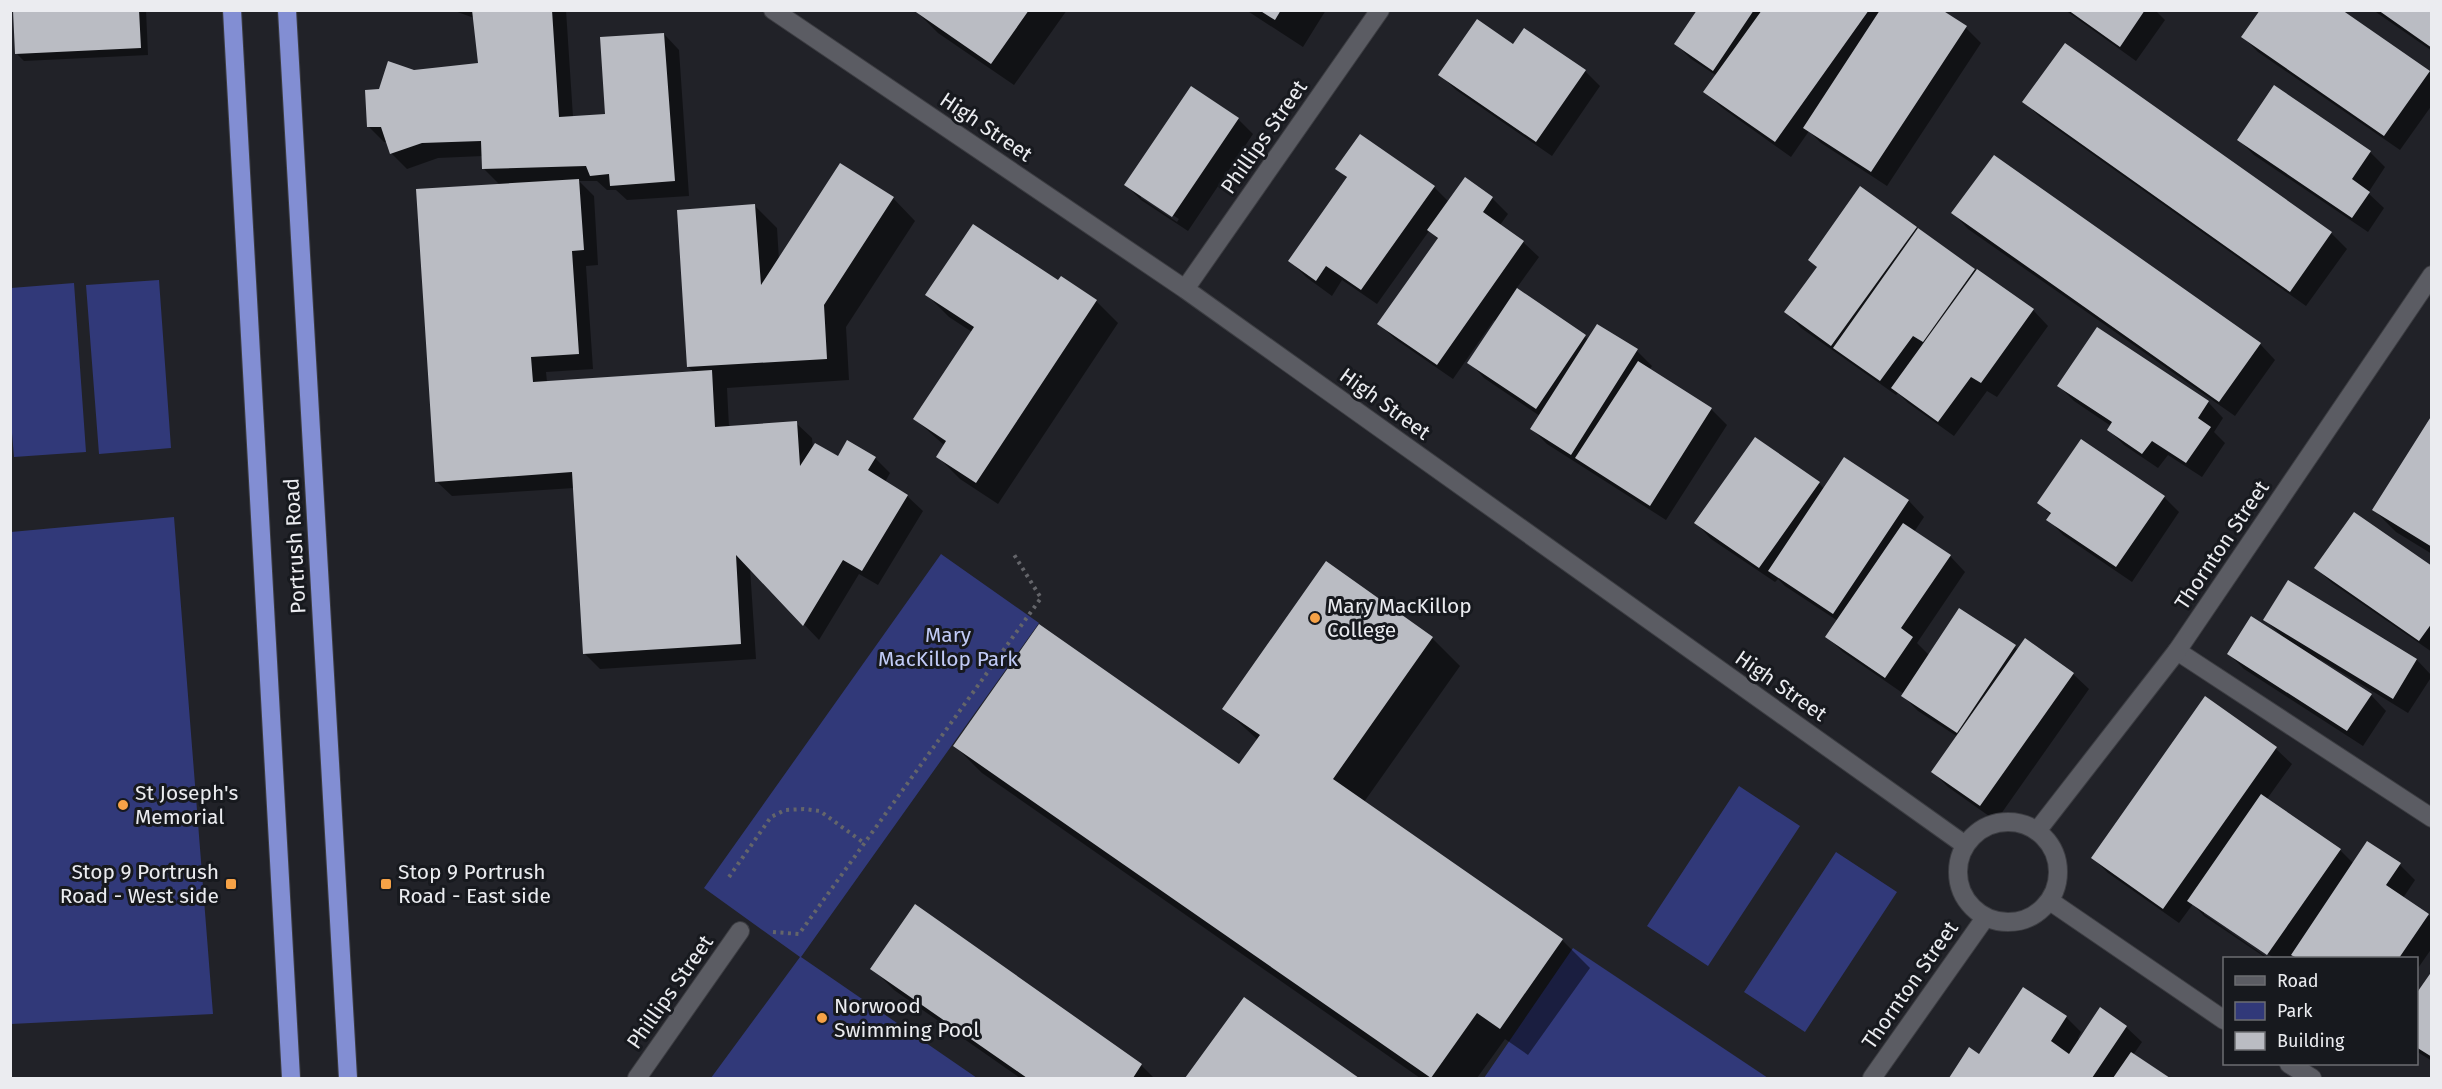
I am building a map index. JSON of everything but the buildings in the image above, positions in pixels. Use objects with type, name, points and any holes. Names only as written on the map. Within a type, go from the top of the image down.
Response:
[{"type":"highway","name":"Portrush Road","points":[[232,10],[291,1078]]},
{"type":"highway","name":"Portrush Road","points":[[287,10],[348,1078]]},
{"type":"street","name":"High Street","points":[[772,10],[1185,289],[1965,845]]},
{"type":"street","name":"Phillips Street","points":[[1185,289],[1380,10]]},
{"type":"street","name":"Thornton Street","points":[[2037,831],[2178,651],[2432,275]]},
{"type":"street","points":[[2178,651],[2432,818]]},
{"type":"street","points":[[1998,823],[2022,824],[2037,831],[2048,842],[2056,856],[2058,871],[2056,887],[2050,901],[2039,912],[2013,923],[1985,918],[1971,908],[1962,894],[1957,877],[1959,860],[1965,845],[1976,832],[1998,823]]},
{"type":"street","points":[[2050,901],[2223,1019]]},
{"type":"street","name":"Thornton Street","points":[[1872,1078],[1985,918]]},
{"type":"street","name":"Phillips Street","points":[[637,1078],[740,931]]},
{"type":"path","points":[[740,931],[799,934],[1041,598],[1013,553]]},
{"type":"path","points":[[729,877],[771,817],[785,810],[804,808],[820,811],[864,843]]},
{"type":"green space","points":[[159,280],[171,448],[99,454],[86,285]]},
{"type":"green space","points":[[74,283],[86,452],[14,457],[10,409],[11,288]]},
{"type":"green space","name":"St Joseph's Memorial","points":[[174,517],[213,1014],[11,1024],[11,532]]},
{"type":"green space","name":"Mary MacKillop Park","points":[[941,554],[1039,623],[801,957],[977,1078],[711,1078],[800,957],[704,888]]},
{"type":"green space","points":[[1739,786],[1800,826],[1708,966],[1647,926]]},
{"type":"green space","points":[[1836,852],[1897,892],[1805,1032],[1744,992]]},
{"type":"green space","points":[[1573,948],[1768,1078],[1484,1078]]},
{"type":"place","name":"Mary MacKillop College","points":[[1315,618]]},
{"type":"place","name":"St Joseph's Memorial","points":[[123,805]]},
{"type":"place","name":"Stop 9 Portrush Road - West side","points":[[231,884]]},
{"type":"place","name":"Stop 9 Portrush Road - East side","points":[[386,884]]},
{"type":"place","name":"Norwood Swimming Pool","points":[[822,1018]]}]
